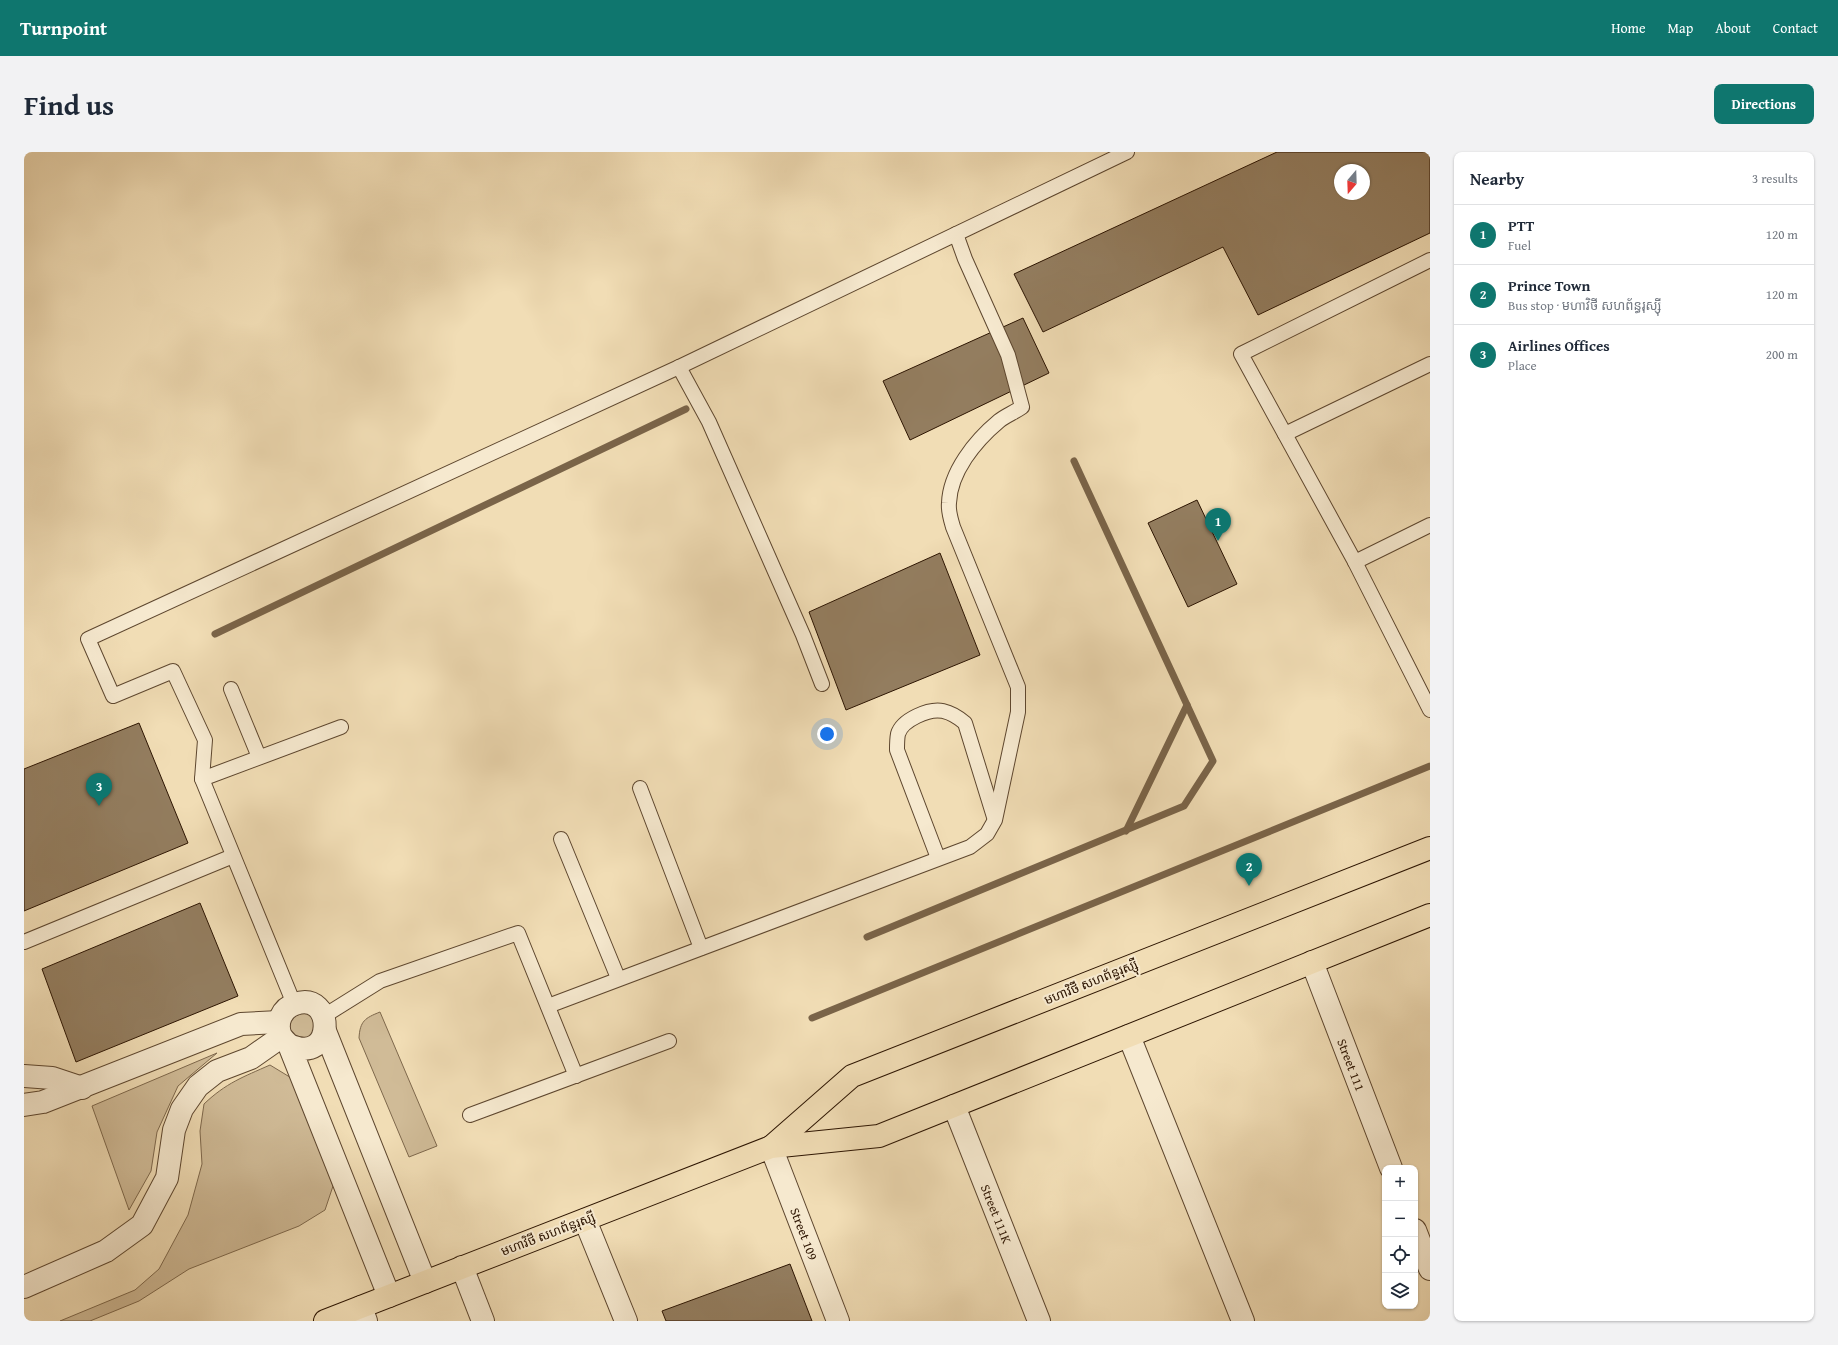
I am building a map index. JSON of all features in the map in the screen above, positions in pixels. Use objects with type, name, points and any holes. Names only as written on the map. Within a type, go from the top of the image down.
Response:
[{"type":"highway","name":"មហាវិថី សហព័ន្ធរុស្ស៊ី","points":[[770,1147],[852,1076],[1430,848]]},
{"type":"highway","name":"មហាវិថី សហព័ន្ធរុស្ស៊ី","points":[[325,1321],[364,1314],[389,1296],[770,1147],[879,1136],[1430,915]]},
{"type":"street","name":"Street 111","points":[[1312,962],[1390,1165]]},
{"type":"street","points":[[389,1296],[283,1034],[282,1014],[287,1008],[294,1004],[300,1002],[313,1005],[324,1023],[425,1282]]},
{"type":"street","points":[[24,1104],[43,1102],[82,1088],[241,1024],[283,1034],[297,1049],[310,1048],[322,1039],[324,1023]]},
{"type":"street","points":[[24,1287],[106,1251],[142,1225],[166,1178],[174,1130],[182,1109],[198,1086],[217,1071],[251,1058],[283,1034]]},
{"type":"street","points":[[1129,1036],[1243,1321]]},
{"type":"street","points":[[24,1076],[52,1078],[82,1088]]},
{"type":"street","name":"Street 111K","points":[[954,1106],[1039,1321]]},
{"type":"street","name":"Street 109","points":[[770,1147],[838,1321]]},
{"type":"street","points":[[585,1220],[626,1321]]},
{"type":"street","points":[[1418,1237],[1430,1269]]},
{"type":"street","points":[[462,1268],[483,1321]]},
{"type":"lane","points":[[294,1004],[202,779],[204,740],[173,671],[114,696],[88,639],[679,366],[1127,152]]},
{"type":"lane","points":[[548,1006],[618,978],[970,847],[987,834],[995,820],[1018,712],[1018,687],[953,527],[948,504],[950,491],[958,471],[976,444],[999,421],[1022,407],[1008,355],[968,266],[956,234]]},
{"type":"lane","points":[[1430,260],[1241,354],[1355,562],[1430,710]]},
{"type":"lane","points":[[1286,434],[1430,364]]},
{"type":"lane","points":[[679,366],[708,422],[803,635],[822,684]]},
{"type":"lane","points":[[1355,562],[1430,525]]},
{"type":"lane","points":[[231,689],[259,757]]},
{"type":"lane","points":[[938,858],[897,750],[898,733],[906,722],[918,715],[941,710],[955,714],[965,723],[995,820]]},
{"type":"lane","points":[[202,779],[341,727]]},
{"type":"lane","points":[[640,788],[701,948]]},
{"type":"lane","points":[[561,839],[618,978]]},
{"type":"lane","points":[[24,942],[233,856]]},
{"type":"lane","points":[[324,1023],[380,981],[518,932],[576,1076]]},
{"type":"lane","points":[[470,1115],[669,1041]]},
{"type":"shaded area","points":[[301,1011],[313,1016],[315,1029],[310,1037],[299,1039],[290,1032],[289,1019]]},
{"type":"shaded area","points":[[380,1012],[437,1146],[409,1157],[359,1038],[364,1021]]},
{"type":"shaded area","points":[[217,1053],[178,1086],[157,1132],[151,1171],[129,1210],[92,1106]]},
{"type":"shaded area","points":[[270,1065],[293,1079],[333,1186],[325,1210],[299,1226],[189,1269],[139,1301],[90,1321],[60,1321],[135,1290],[159,1269],[188,1215],[202,1164],[200,1131],[204,1104],[227,1086]]},
{"type":"building","points":[[1277,152],[1430,152],[1430,233],[1258,315],[1223,247],[1043,332],[1014,274]]},
{"type":"building","points":[[1023,318],[1049,373],[910,440],[883,381]]},
{"type":"building","points":[[1197,500],[1237,584],[1188,607],[1148,523]]},
{"type":"building","points":[[940,553],[980,655],[846,710],[809,612]]},
{"type":"building","points":[[139,723],[188,843],[24,911],[24,769]]},
{"type":"building","points":[[200,903],[238,996],[76,1062],[42,969]]},
{"type":"building","points":[[790,1264],[812,1321],[666,1321],[662,1311]]},
{"type":"waterway","points":[[215,634],[686,409]]},
{"type":"waterway","points":[[867,937],[1184,806],[1213,761],[1074,461]]},
{"type":"waterway","points":[[1126,831],[1187,705]]},
{"type":"waterway","points":[[812,1018],[1430,766]]},
{"type":"place","name":"PTT","points":[[1218,541]]},
{"type":"place","name":"Airlines Offices","points":[[99,806]]},
{"type":"place","name":"Prince Town","points":[[1249,886]]}]
